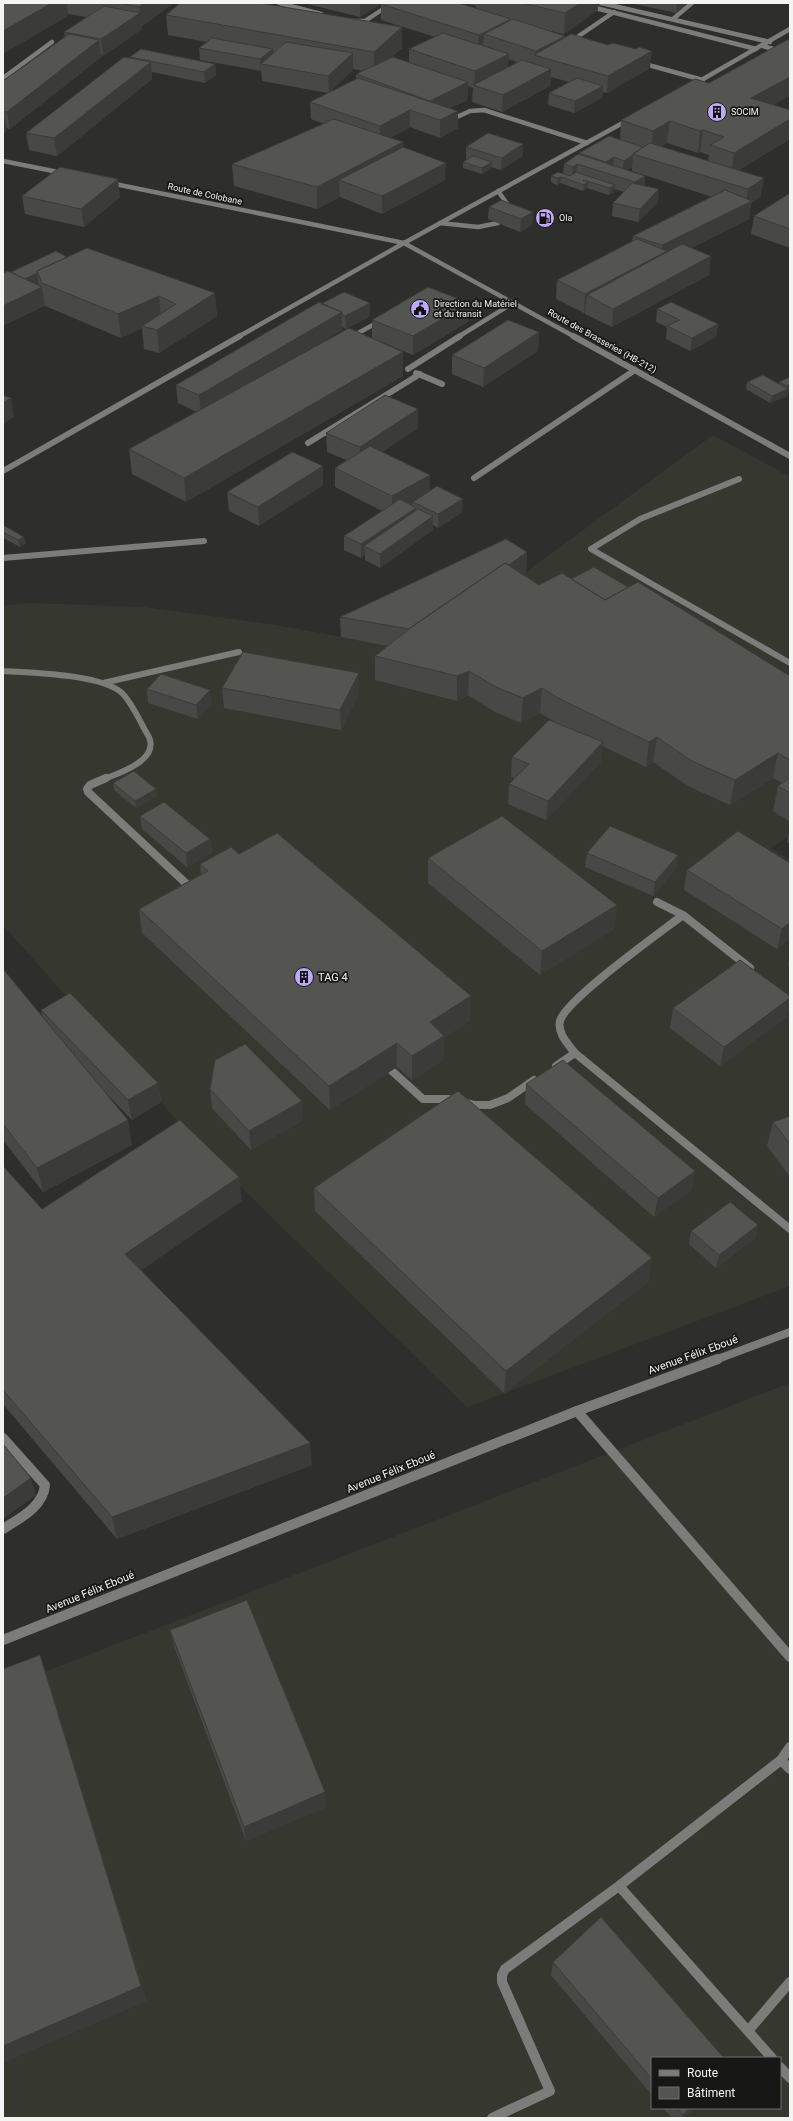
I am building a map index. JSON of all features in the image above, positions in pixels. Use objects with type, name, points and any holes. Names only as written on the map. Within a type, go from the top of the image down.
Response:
[{"type":"street","points":[[279,3],[329,16]]},
{"type":"street","points":[[350,20],[365,21],[392,3]]},
{"type":"street","points":[[576,3],[756,49]]},
{"type":"street","points":[[601,3],[770,42]]},
{"type":"street","points":[[673,19],[692,3]]},
{"type":"street","points":[[561,42],[570,45],[614,12]]},
{"type":"street","points":[[682,91],[770,42],[790,29]]},
{"type":"street","points":[[3,78],[52,42]]},
{"type":"street","points":[[763,46],[790,54]]},
{"type":"street","points":[[639,62],[703,80]]},
{"type":"street","points":[[457,117],[469,111],[484,110],[587,143]]},
{"type":"street","points":[[3,471],[404,243],[635,117]]},
{"type":"street","points":[[4,162],[67,174]]},
{"type":"street","name":"Route de Colobane","points":[[106,182],[404,243]]},
{"type":"street","points":[[498,191],[508,205],[509,216]]},
{"type":"street","points":[[440,223],[478,227],[498,223]]},
{"type":"street","name":"Route des Brasseries (HB-212)","points":[[404,243],[790,456]]},
{"type":"street","points":[[408,369],[513,302]]},
{"type":"street","points":[[351,345],[344,342],[391,314]]},
{"type":"street","points":[[401,366],[442,384]]},
{"type":"street","points":[[474,478],[635,370]]},
{"type":"street","points":[[308,443],[420,374]]},
{"type":"street","points":[[739,479],[640,519],[591,549],[674,598],[790,663]]},
{"type":"street","points":[[3,558],[204,541]]},
{"type":"street","points":[[102,683],[239,652]]},
{"type":"street","points":[[3,671],[51,675],[102,683],[118,690],[127,699],[149,737],[151,745],[148,755],[139,763],[90,785],[87,789],[88,792],[198,894]]},
{"type":"street","points":[[657,902],[683,915],[758,974]]},
{"type":"street","points":[[683,915],[568,1007],[562,1014],[558,1028],[560,1036],[575,1052],[790,1229]]},
{"type":"street","points":[[392,1071],[423,1099],[449,1099],[485,1106],[508,1098],[575,1052]]},
{"type":"street","name":"Avenue Félix Eboué","points":[[3,1640],[577,1411],[790,1332]]},
{"type":"street","points":[[577,1411],[790,1657]]},
{"type":"street","points":[[3,1438],[45,1485],[46,1492],[41,1501],[3,1529]]},
{"type":"street","points":[[492,2118],[550,2091],[502,1982],[502,1975],[505,1969],[619,1886],[780,1760],[790,1747]]},
{"type":"street","points":[[780,1760],[790,1769]]},
{"type":"street","points":[[619,1886],[771,2057]]},
{"type":"street","points":[[748,2031],[790,1982]]},
{"type":"street","points":[[781,2068],[790,2078]]},
{"type":"shaded area","points":[[713,435],[790,477],[790,836],[771,848],[790,860],[790,1286],[467,1407],[206,1153],[3,925],[3,606],[29,603],[144,607],[269,624],[414,650],[526,572]]},
{"type":"shaded area","points":[[790,1383],[790,2118],[3,2118],[3,1688]]},
{"type":"building","points":[[3,3],[52,3],[3,31]]},
{"type":"building","points":[[119,3],[144,3],[139,7]]},
{"type":"building","points":[[180,3],[260,3],[402,27],[374,52],[166,15]]},
{"type":"building","points":[[459,3],[511,19],[479,35],[381,4]]},
{"type":"building","points":[[522,3],[580,3],[565,13]]},
{"type":"building","points":[[104,6],[140,13],[101,39],[64,32]]},
{"type":"building","points":[[513,19],[565,36],[536,51],[484,34]]},
{"type":"building","points":[[443,33],[509,54],[475,71],[409,49]]},
{"type":"building","points":[[69,34],[99,40],[7,112],[3,111],[3,81]]},
{"type":"building","points":[[571,34],[608,45],[613,43],[636,49],[639,47],[652,51],[608,76],[534,55]]},
{"type":"building","points":[[212,38],[273,49],[260,59],[199,48]]},
{"type":"building","points":[[787,40],[790,40],[790,77],[751,98],[790,110],[790,119],[734,153],[710,145],[724,137],[703,130],[700,131],[670,121],[653,131],[621,120],[695,79],[709,83]]},
{"type":"building","points":[[286,42],[353,53],[328,76],[261,64]]},
{"type":"building","points":[[141,49],[215,64],[204,72],[130,57]]},
{"type":"building","points":[[124,57],[151,62],[54,138],[26,133]]},
{"type":"building","points":[[393,57],[468,82],[430,101],[356,74]]},
{"type":"building","points":[[522,60],[551,69],[503,95],[473,85]]},
{"type":"building","points":[[358,78],[458,111],[440,120],[410,110],[380,126],[310,102]]},
{"type":"building","points":[[577,78],[603,86],[575,101],[549,93]]},
{"type":"building","points":[[334,119],[403,142],[317,187],[232,164]]},
{"type":"building","points":[[488,133],[523,144],[502,158],[466,147]]},
{"type":"building","points":[[609,136],[643,147],[624,161],[614,157],[606,162],[579,153]]},
{"type":"building","points":[[650,143],[764,178],[748,189],[633,154]]},
{"type":"building","points":[[403,147],[446,163],[382,196],[339,180]]},
{"type":"building","points":[[578,154],[645,176],[635,182],[577,164],[573,167],[564,164]]},
{"type":"building","points":[[473,156],[492,162],[482,168],[463,162]]},
{"type":"building","points":[[60,167],[118,179],[81,209],[22,196]]},
{"type":"building","points":[[558,172],[570,176],[576,172],[615,185],[610,188],[583,180],[588,182],[584,185],[561,177],[558,178],[551,176]]},
{"type":"building","points":[[632,183],[659,189],[640,209],[613,203]]},
{"type":"building","points":[[725,190],[752,201],[662,245],[633,236]]},
{"type":"building","points":[[790,193],[790,229],[754,216]]},
{"type":"building","points":[[501,200],[533,212],[521,219],[489,207]]},
{"type":"building","points":[[637,239],[667,251],[585,294],[557,280]]},
{"type":"building","points":[[682,244],[711,256],[613,309],[587,295]]},
{"type":"building","points":[[87,248],[215,293],[157,330],[142,326],[176,304],[159,296],[118,314],[42,283],[37,271]]},
{"type":"building","points":[[56,251],[67,257],[37,271],[37,273],[25,279],[11,272]]},
{"type":"building","points":[[8,271],[42,287],[3,306],[3,273]]},
{"type":"building","points":[[428,287],[469,303],[413,336],[372,320]]},
{"type":"building","points":[[344,292],[370,303],[345,316],[342,312],[321,304]]},
{"type":"building","points":[[319,302],[342,312],[199,395],[176,385]]},
{"type":"building","points":[[671,302],[718,324],[692,338],[667,326],[680,320],[657,309]]},
{"type":"building","points":[[508,320],[539,332],[484,368],[452,355]]},
{"type":"building","points":[[349,328],[403,352],[184,478],[129,449]]},
{"type":"building","points":[[763,375],[788,389],[772,396],[747,382]]},
{"type":"building","points":[[790,377],[790,384],[787,386],[779,382]]},
{"type":"building","points":[[3,395],[11,398],[3,403]]},
{"type":"building","points":[[385,395],[418,409],[360,447],[326,433]]},
{"type":"building","points":[[370,446],[430,475],[392,496],[335,468]]},
{"type":"building","points":[[292,452],[323,466],[258,507],[227,492]]},
{"type":"building","points":[[437,486],[463,499],[438,514],[413,502]]},
{"type":"building","points":[[400,499],[416,508],[361,544],[344,536]]},
{"type":"building","points":[[418,509],[433,516],[380,554],[364,546]]},
{"type":"building","points":[[3,525],[24,537],[18,540],[3,532]]},
{"type":"building","points":[[506,539],[527,552],[509,565],[505,563],[409,629],[340,617]]},
{"type":"building","points":[[505,563],[539,585],[562,573],[605,600],[638,582],[790,676],[790,760],[778,753],[735,780],[692,761],[657,737],[649,742],[562,700],[542,688],[523,698],[496,687],[469,671],[457,676],[375,656],[414,625]]},
{"type":"building","points":[[594,567],[628,587],[605,600],[571,579]]},
{"type":"building","points":[[243,652],[359,673],[340,710],[222,688]]},
{"type":"building","points":[[161,674],[210,690],[196,705],[147,689]]},
{"type":"building","points":[[549,720],[603,742],[548,801],[509,784],[529,764],[512,757]]},
{"type":"building","points":[[134,771],[156,789],[135,801],[113,783]]},
{"type":"building","points":[[790,778],[790,793],[778,786]]},
{"type":"building","points":[[164,802],[210,839],[186,853],[140,816]]},
{"type":"building","points":[[502,816],[617,905],[542,951],[428,858]]},
{"type":"building","points":[[610,826],[678,855],[655,882],[587,853]]},
{"type":"building","points":[[738,831],[790,863],[790,922],[782,929],[687,870]]},
{"type":"building","name":"TAG 4","points":[[277,833],[471,996],[430,1022],[444,1036],[412,1056],[397,1043],[329,1086],[139,909],[208,871],[200,864],[231,847],[239,854]]},
{"type":"building","points":[[740,960],[790,996],[790,998],[724,1047],[673,1008]]},
{"type":"building","points":[[3,969],[128,1120],[37,1168],[3,1124]]},
{"type":"building","points":[[70,993],[158,1083],[128,1100],[41,1010]]},
{"type":"building","points":[[245,1044],[302,1101],[249,1131],[210,1089],[215,1060]]},
{"type":"building","points":[[563,1060],[695,1171],[658,1198],[526,1084]]},
{"type":"building","points":[[458,1091],[652,1258],[506,1371],[314,1188]]},
{"type":"building","points":[[790,1116],[790,1144],[773,1122]]},
{"type":"building","points":[[180,1120],[239,1177],[125,1254],[310,1443],[112,1517],[3,1390],[3,1166],[42,1209]]},
{"type":"building","points":[[730,1202],[758,1225],[719,1255],[691,1231]]},
{"type":"building","points":[[3,1444],[31,1478],[3,1498]]},
{"type":"building","points":[[247,1600],[325,1792],[244,1827],[170,1630]]},
{"type":"building","points":[[40,1655],[141,1986],[3,2046],[3,1669]]},
{"type":"building","points":[[601,1917],[723,2057],[651,2057],[651,2078],[553,1962]]},
{"type":"building","points":[[678,2109],[688,2109],[683,2115]]},
{"type":"place","name":"SOCIM","points":[[717,112]]},
{"type":"place","name":"Ola","points":[[545,218]]},
{"type":"place","name":"Direction du Matériel et du transit","points":[[420,309]]},
{"type":"place","name":"TAG 4","points":[[304,977]]}]
